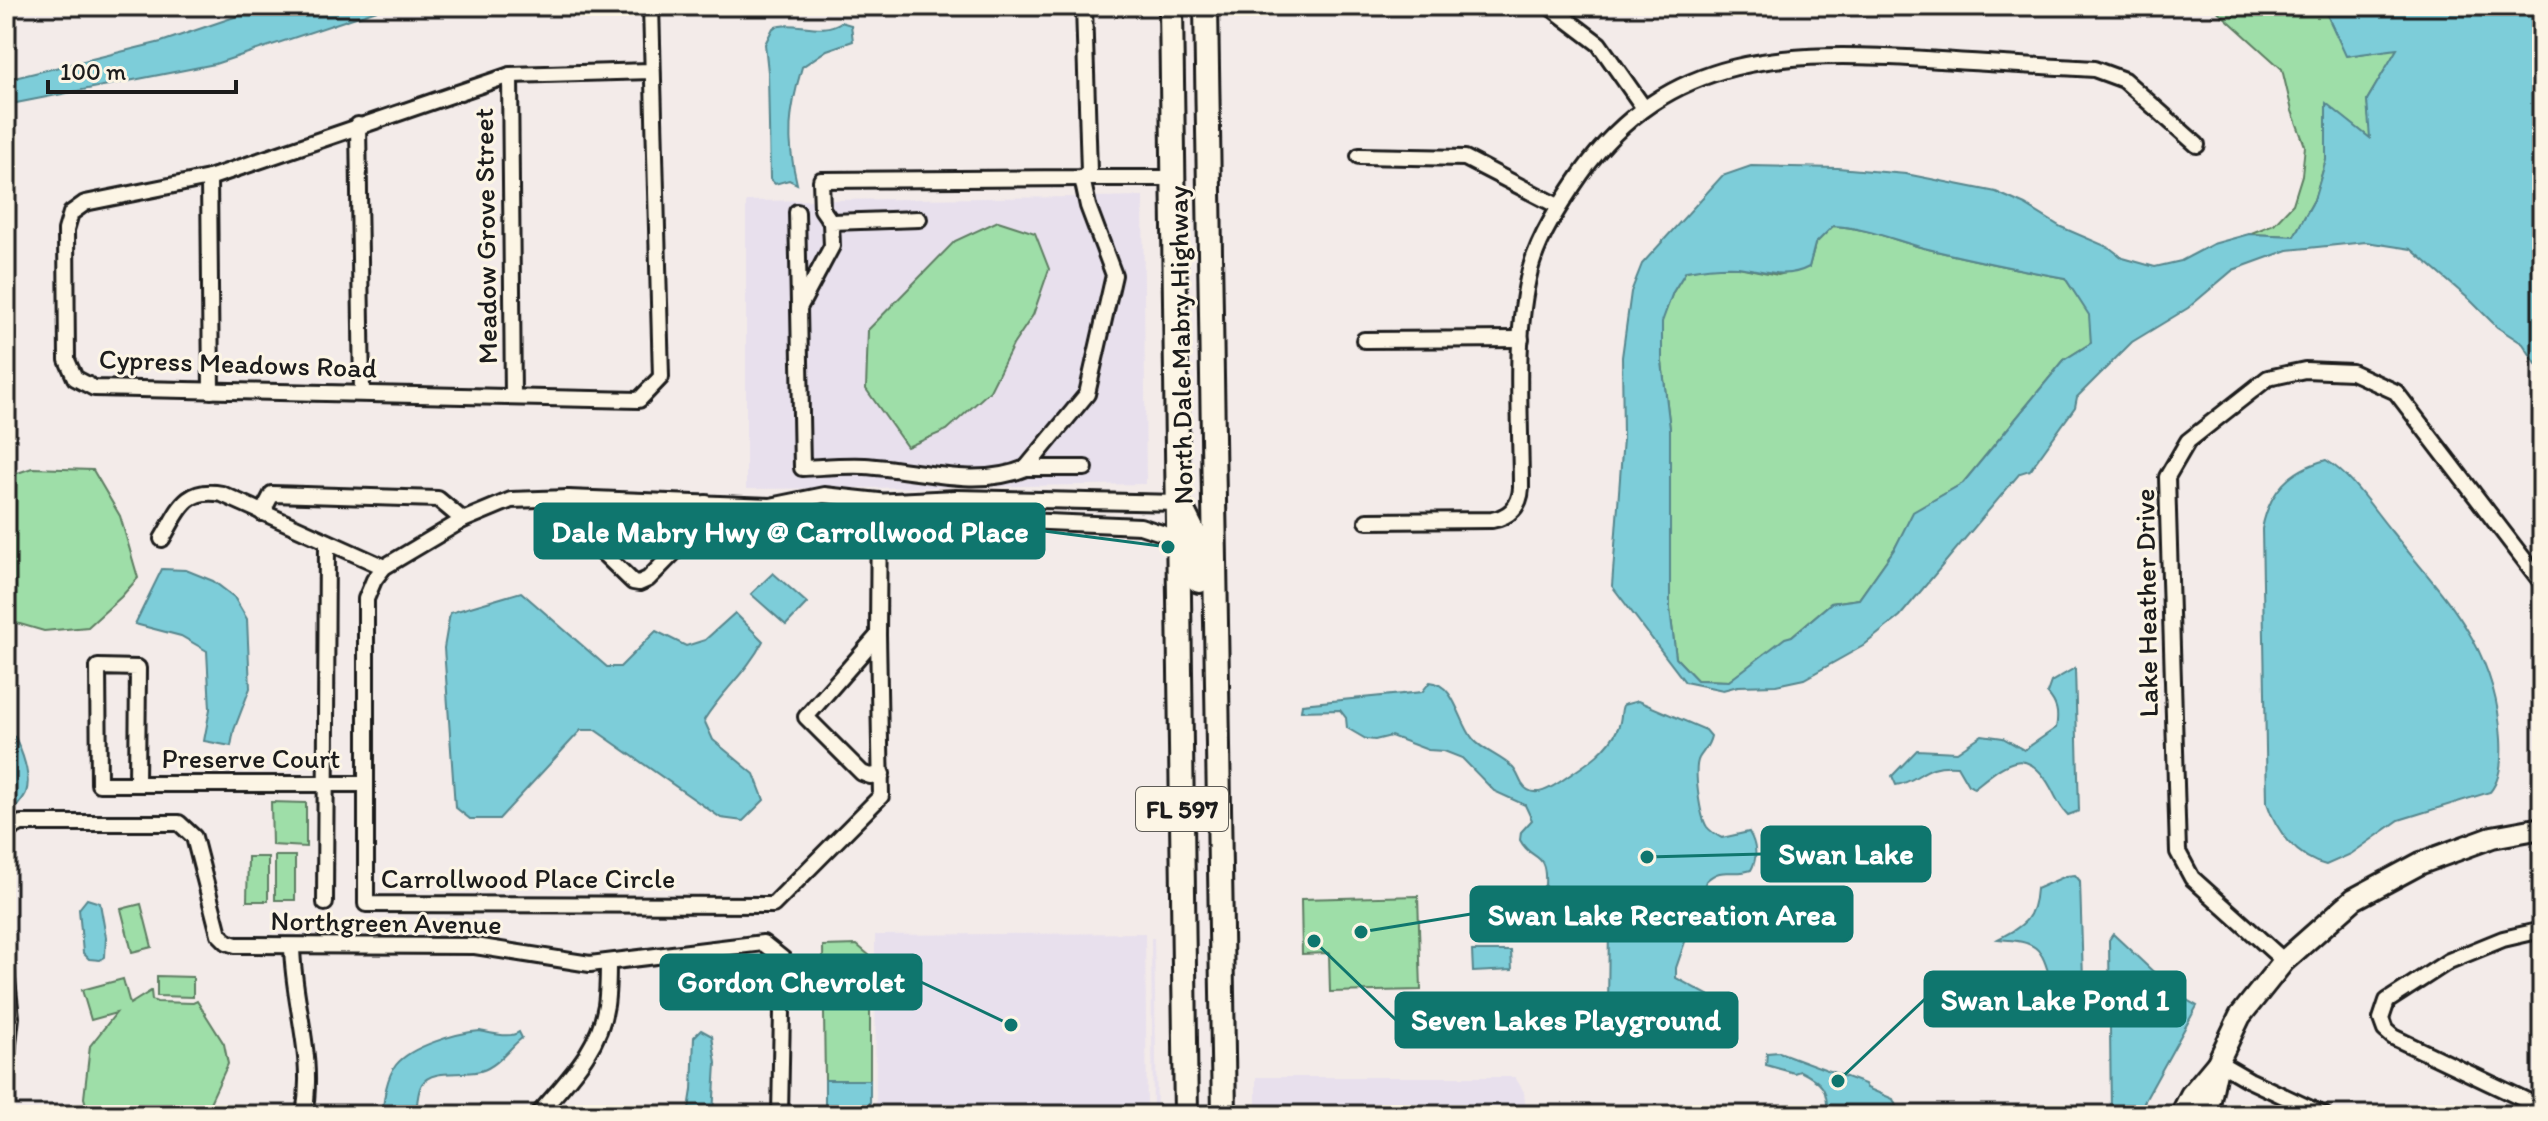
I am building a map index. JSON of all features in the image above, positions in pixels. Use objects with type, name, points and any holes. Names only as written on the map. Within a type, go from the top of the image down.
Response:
[{"type":"main road","name":"North Dale Mabry Highway","points":[[1171,6],[1186,1115]]},
{"type":"main road","name":"North Dale Mabry Highway","points":[[1206,6],[1224,1115]]},
{"type":"main road","points":[[1179,503],[1196,537],[1205,811],[1219,852]]},
{"type":"street","name":"Cypress Meadows Road","points":[[651,6],[661,377],[639,400],[94,388],[75,378],[67,360],[66,230],[71,213],[85,203],[209,178],[510,75],[651,71]]},
{"type":"street","points":[[1082,178],[1089,172],[1084,6]]},
{"type":"street","points":[[1549,6],[1599,44],[1644,108]]},
{"type":"street","points":[[1367,521],[1492,520],[1504,517],[1515,509],[1521,488],[1521,339],[1531,269],[1558,206],[1597,151],[1644,108],[1714,73],[1794,56],[1852,55],[2094,69],[2124,80],[2197,145]]},
{"type":"street","name":"Meadow Grove Street","points":[[510,75],[513,397]]},
{"type":"street","points":[[358,125],[362,393]]},
{"type":"street","points":[[1359,156],[1465,158],[1558,206]]},
{"type":"street","points":[[209,178],[211,391]]},
{"type":"street","points":[[1026,468],[1087,394],[1114,275],[1088,206],[1082,178]]},
{"type":"street","points":[[799,308],[832,246],[831,222],[822,209],[821,180],[1174,178]]},
{"type":"street","points":[[797,212],[802,468],[864,466],[955,477],[1008,475],[1026,468],[1085,468]]},
{"type":"street","points":[[831,222],[919,219]]},
{"type":"street","points":[[1364,340],[1521,339]]},
{"type":"street","name":"Lake Heather Drive","points":[[2284,961],[2192,878],[2178,852],[2167,477],[2188,441],[2268,378],[2305,370],[2352,372],[2396,392],[2542,583]]},
{"type":"street","points":[[955,477],[959,517]]},
{"type":"street","points":[[162,539],[187,498],[205,491],[222,494],[384,567],[463,520],[511,500],[568,498],[706,503],[770,506],[795,511],[878,508],[956,498],[1179,503]]},
{"type":"street","points":[[262,513],[272,494],[438,499],[463,520]]},
{"type":"street","points":[[770,506],[824,495],[878,508],[959,517],[1140,526],[1180,539]]},
{"type":"street","points":[[568,498],[571,522],[633,582],[639,583],[648,579],[701,525],[706,503]]},
{"type":"street","points":[[1059,521],[1060,500]]},
{"type":"street","name":"Carrollwood Place Circle","points":[[384,567],[366,599],[366,904],[773,905],[881,796],[878,508]]},
{"type":"street","points":[[325,903],[327,542]]},
{"type":"street","points":[[878,635],[806,717],[862,773],[870,776],[882,774]]},
{"type":"street","name":"Preserve Court","points":[[137,784],[138,668],[98,667],[99,784],[137,784],[365,784]]},
{"type":"street","name":"Northgreen Avenue","points":[[6,831],[21,823],[179,823],[194,837],[219,934],[236,945],[475,946],[590,964],[763,943],[783,959],[780,1115]]},
{"type":"street","points":[[2203,1115],[2210,1100],[2218,1062],[2240,1016],[2284,961],[2354,899],[2421,863],[2492,837],[2542,828]]},
{"type":"street","points":[[2542,930],[2503,939],[2449,961],[2387,1001],[2381,1019],[2385,1030],[2393,1037],[2542,1108]]},
{"type":"street","points":[[292,946],[306,1039],[304,1115]]},
{"type":"street","points":[[538,1115],[577,1071],[589,1052],[606,1005],[608,962]]},
{"type":"street","points":[[6,970],[11,1017],[6,1062]]},
{"type":"street","points":[[2218,1062],[2297,1109],[2324,1115]]},
{"type":"street","points":[[2181,1115],[2191,1095],[2218,1062]]},
{"type":"shaded area","points":[[1143,196],[1146,484],[962,487],[962,484],[1008,483],[1027,475],[1091,475],[1091,461],[1041,461],[1092,399],[1120,277],[1093,197]]},
{"type":"shaded area","points":[[1079,197],[1107,276],[1081,390],[1022,462],[1007,468],[956,469],[864,459],[809,461],[806,310],[837,229],[925,226],[925,212],[834,214],[828,207],[828,200]],"holes":[[[1033,315],[947,430],[907,447]]]},
{"type":"shaded area","points":[[815,200],[817,214],[825,225],[825,245],[805,283],[803,205],[790,205],[796,468],[803,475],[864,473],[949,483],[949,487],[746,489],[746,201]]},
{"type":"shaded area","points":[[1145,933],[1147,1115],[876,1115],[875,935]]},
{"type":"shaded area","points":[[1151,938],[1154,938],[1157,1115],[1153,1115]]},
{"type":"shaded area","points":[[1256,1077],[1515,1077],[1524,1092],[1526,1115],[1256,1115]]},
{"type":"green space","points":[[2212,6],[2323,6],[2347,56],[2398,48],[2367,100],[2371,139],[2326,104],[2326,160],[2314,200],[2294,236],[2249,234],[2274,224],[2293,204],[2302,175],[2305,146],[2292,111],[2282,69]]},
{"type":"green space","points":[[998,221],[1035,233],[1049,269],[1033,315],[1013,345],[990,391],[947,430],[907,447],[866,389],[868,330],[955,241]]},
{"type":"green space","points":[[1833,226],[1868,231],[1924,248],[2065,278],[2090,315],[2091,343],[2064,360],[1963,483],[1914,512],[1895,548],[1859,599],[1831,603],[1792,636],[1729,681],[1697,680],[1676,658],[1670,609],[1670,429],[1661,322],[1673,292],[1686,271],[1738,267],[1778,275],[1809,267],[1815,244]]},
{"type":"green space","points":[[32,468],[93,470],[120,516],[138,578],[88,627],[44,631],[6,620],[6,477]]},
{"type":"green space","points":[[271,802],[306,803],[306,847],[272,845]]},
{"type":"green space","points":[[275,856],[295,856],[295,900],[275,900]]},
{"type":"green space","points":[[248,857],[268,857],[268,901],[247,901]]},
{"type":"green space","points":[[1418,896],[1421,990],[1330,992],[1329,953],[1302,954],[1301,899]]},
{"type":"green space","points":[[141,904],[152,947],[132,952],[121,909]]},
{"type":"green space","points":[[857,945],[870,956],[870,1080],[825,1080],[823,946]]},
{"type":"green space","points":[[157,976],[193,977],[193,997],[157,996]]},
{"type":"green space","points":[[123,979],[130,1004],[151,991],[152,1000],[157,1002],[197,1001],[224,1044],[228,1064],[208,1107],[199,1115],[89,1115],[84,1098],[90,1046],[116,1013],[91,1020],[82,990]]},
{"type":"water","points":[[267,6],[389,6],[215,64],[6,105],[6,80],[161,42]]},
{"type":"water","points":[[2323,6],[2542,6],[2542,373],[2523,344],[2497,327],[2411,249],[2366,242],[2288,250],[2233,270],[2188,308],[2132,342],[2077,397],[2075,407],[2030,470],[2020,473],[1900,616],[1863,646],[1804,679],[1776,685],[1738,686],[1723,690],[1685,682],[1612,586],[1623,438],[1622,357],[1631,292],[1642,264],[1722,176],[1751,166],[1838,168],[1906,174],[1996,192],[2061,227],[2110,248],[2123,258],[2155,267],[2181,261],[2213,244],[2249,234],[2294,236],[2314,200],[2326,160],[2326,103],[2370,138],[2367,100],[2397,49],[2346,56]],"holes":[[[1833,226],[1924,248],[2065,278],[2089,315],[2091,343],[2064,360],[1963,483],[1913,512],[1895,548],[1859,599],[1831,603],[1792,636],[1785,638],[1729,681],[1697,680],[1676,658],[1670,609],[1670,429],[1662,362],[1662,322],[1673,292],[1686,271],[1732,267],[1774,273],[1800,271],[1809,267],[1815,244]]]},
{"type":"water","points":[[841,22],[851,25],[853,41],[827,50],[802,67],[792,111],[790,139],[797,184],[789,180],[775,184],[770,179],[765,44],[773,28],[790,25],[825,28]]},
{"type":"water","points":[[2326,460],[2361,493],[2465,626],[2490,677],[2497,706],[2501,759],[2499,774],[2490,792],[2399,820],[2351,854],[2326,865],[2306,856],[2289,842],[2276,824],[2267,803],[2262,529],[2270,504],[2283,484],[2301,470]]},
{"type":"water","points":[[162,569],[186,570],[213,581],[234,597],[247,619],[250,688],[231,746],[204,741],[210,709],[207,651],[181,636],[135,624]]},
{"type":"water","points":[[773,573],[807,603],[786,625],[751,594]]},
{"type":"water","points":[[521,592],[607,667],[620,667],[656,631],[686,646],[705,640],[735,613],[763,641],[704,720],[713,740],[754,774],[764,800],[743,821],[721,818],[595,730],[581,730],[499,819],[470,819],[455,807],[444,648],[450,613]]},
{"type":"water","points":[[2075,668],[2079,811],[2068,815],[2042,774],[2024,762],[2006,765],[1974,788],[1968,785],[1957,766],[1936,767],[1896,785],[1892,776],[1917,750],[1957,752],[1982,735],[2003,738],[2024,750],[2056,728],[2056,709],[2047,693],[2051,682]]},
{"type":"water","points":[[1430,682],[1438,684],[1451,696],[1473,739],[1513,768],[1522,784],[1533,792],[1552,787],[1604,749],[1618,728],[1623,705],[1638,701],[1706,730],[1711,736],[1697,764],[1698,793],[1704,822],[1722,838],[1749,832],[1755,851],[1751,870],[1723,872],[1706,881],[1676,968],[1676,978],[1715,999],[1724,1017],[1715,1033],[1700,1035],[1656,1029],[1634,1033],[1617,1025],[1608,1011],[1609,921],[1600,918],[1540,936],[1483,929],[1479,911],[1515,917],[1545,885],[1544,866],[1520,840],[1521,832],[1532,820],[1525,805],[1494,791],[1462,758],[1444,751],[1428,750],[1391,736],[1366,739],[1347,728],[1346,718],[1340,710],[1301,711],[1302,704],[1422,692]]},
{"type":"water","points":[[6,734],[15,737],[27,772],[28,786],[6,819]]},
{"type":"water","points":[[2075,875],[2080,881],[2083,980],[2051,982],[2044,960],[2035,948],[2021,942],[1998,939],[2015,930],[2030,915],[2036,889]]},
{"type":"water","points":[[87,899],[100,903],[106,937],[105,957],[100,960],[89,959],[83,953],[79,909]]},
{"type":"water","points":[[2113,934],[2178,995],[2197,1006],[2137,1115],[2111,1115],[2109,940]]},
{"type":"water","points":[[1472,951],[1511,951],[1512,970],[1473,972]]},
{"type":"water","points":[[701,1030],[712,1036],[716,1063],[713,1115],[688,1115],[694,1037]]},
{"type":"water","points":[[480,1031],[505,1035],[519,1032],[522,1038],[488,1068],[471,1073],[434,1075],[427,1079],[419,1091],[416,1115],[382,1115],[390,1076],[403,1058],[435,1042]]},
{"type":"water","points":[[1779,1052],[1865,1084],[1867,1088],[1893,1099],[1900,1115],[1828,1115],[1825,1093],[1814,1079],[1800,1071],[1794,1073],[1766,1065],[1767,1053]]},
{"type":"water","points":[[825,1080],[870,1080],[870,1115],[825,1115]]},
{"type":"place","name":"Dale Mabry Hwy @ Carrollwood Place","points":[[1168,547]]},
{"type":"place","name":"Swan Lake","points":[[1647,857]]},
{"type":"place","name":"Swan Lake Recreation Area","points":[[1361,932]]},
{"type":"place","name":"Seven Lakes Playground","points":[[1314,941]]},
{"type":"place","name":"Gordon Chevrolet","points":[[1011,1025]]},
{"type":"place","name":"Swan Lake Pond 1","points":[[1838,1081]]}]
